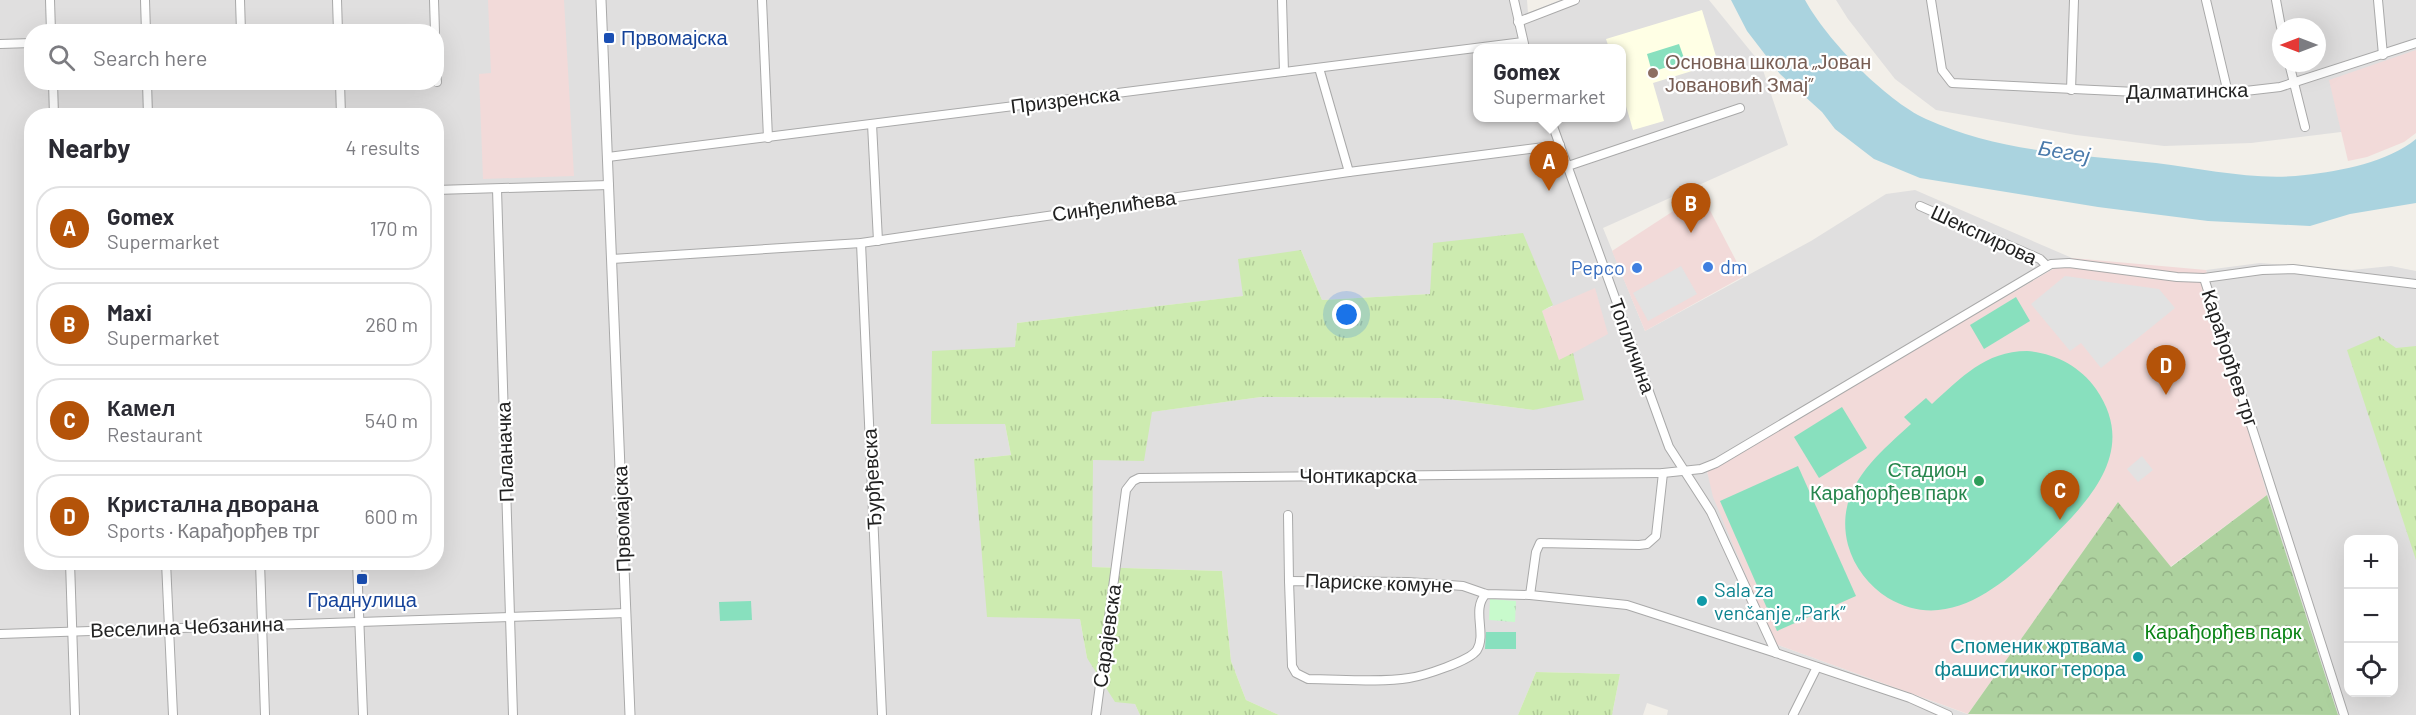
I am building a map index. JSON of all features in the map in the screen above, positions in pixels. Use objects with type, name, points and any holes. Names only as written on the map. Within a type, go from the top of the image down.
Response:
[{"type":"street","points":[[50,0],[51,24]]},
{"type":"street","points":[[145,0],[146,24]]},
{"type":"street","points":[[240,0],[241,24]]},
{"type":"street","points":[[337,0],[338,24]]},
{"type":"street","points":[[434,0],[435,24]]},
{"type":"street","name":"Првомајска","points":[[601,0],[626,613],[633,715]]},
{"type":"street","points":[[762,0],[768,138]]},
{"type":"street","points":[[1282,0],[1284,72]]},
{"type":"street","points":[[1514,0],[1524,44]]},
{"type":"street","points":[[1518,22],[1575,0]]},
{"type":"street","name":"Далматинска","points":[[1931,0],[1942,70],[1952,83],[2178,94],[2228,93],[2269,88],[2293,82],[2416,43]]},
{"type":"street","points":[[2071,90],[2074,0]]},
{"type":"street","points":[[2206,0],[2228,93]]},
{"type":"street","points":[[2276,0],[2280,18]]},
{"type":"street","points":[[2378,0],[2383,55]]},
{"type":"street","points":[[0,44],[24,43]]},
{"type":"street","name":"Призренска","points":[[608,157],[1284,72],[1473,51]]},
{"type":"street","points":[[1319,68],[1349,172]]},
{"type":"street","points":[[2291,72],[2305,127]]},
{"type":"street","points":[[53,90],[54,108]]},
{"type":"street","points":[[147,90],[148,108]]},
{"type":"street","points":[[340,90],[341,108]]},
{"type":"street","points":[[1568,166],[1740,108]]},
{"type":"street","name":"Топличина","points":[[1552,122],[1669,447],[1683,471]]},
{"type":"street","points":[[872,124],[878,241]]},
{"type":"street","name":"Синђелићева","points":[[612,260],[878,241],[1349,172],[1560,145]]},
{"type":"street","points":[[444,190],[609,185]]},
{"type":"street","name":"Паланачка","points":[[497,189],[513,715]]},
{"type":"street","name":"Шекспирова","points":[[1920,206],[2040,259],[2047,266]]},
{"type":"street","name":"Ђурђевска","points":[[861,243],[882,715]]},
{"type":"street","name":"Карађорђев трг","points":[[1663,473],[1701,470],[1716,463],[2047,266],[2069,263],[2204,278],[2344,715]]},
{"type":"street","points":[[2204,278],[2262,270],[2293,269],[2416,284]]},
{"type":"street","points":[[1683,471],[1711,513],[1776,653]]},
{"type":"street","points":[[1530,595],[1536,552],[1540,543],[1639,545],[1652,541],[1656,536],[1663,473]]},
{"type":"street","name":"Чонтикарска","points":[[1117,557],[1126,490],[1133,481],[1139,478],[1663,473]]},
{"type":"street","name":"Париске комуне","points":[[1288,515],[1290,658],[1296,673],[1308,679],[1409,678],[1463,660],[1478,649],[1481,639],[1479,604],[1486,594],[1463,586],[1408,582],[1289,581]]},
{"type":"street","name":"Сарајевска","points":[[1096,715],[1117,557]]},
{"type":"street","points":[[70,570],[75,715]]},
{"type":"street","points":[[166,570],[172,715]]},
{"type":"street","points":[[260,570],[265,715]]},
{"type":"street","points":[[357,570],[363,715]]},
{"type":"street","points":[[1486,594],[1530,595],[1626,605],[1910,698],[1948,715]]},
{"type":"street","name":"Веселина Чебзанина","points":[[0,634],[626,613]]},
{"type":"street","points":[[1793,715],[1817,667]]},
{"type":"shaded area","points":[[0,0],[1527,0],[1528,13],[1560,0],[1709,0],[1761,64],[1788,145],[1603,228],[1645,331],[1811,241],[1886,194],[1915,190],[2072,258],[1707,472],[1775,644],[1970,715],[1667,715],[1668,710],[1647,703],[1643,715],[1612,715],[1620,674],[1536,672],[1518,715],[1279,715],[1246,700],[1231,661],[1222,571],[1092,567],[1092,460],[1151,412],[1261,397],[1439,398],[1533,410],[1573,353],[1559,361],[1542,311],[1553,306],[1431,294],[1322,300],[1301,250],[1244,296],[1017,323],[1015,347],[931,424],[1005,424],[1011,455],[974,459],[1080,619],[1087,658],[1135,704],[1140,715],[0,715]]},
{"type":"shaded area","points":[[488,0],[564,0],[574,176],[483,179],[479,74],[491,73]]},
{"type":"shaded area","points":[[1836,0],[2416,0],[2416,118],[2341,132],[2251,143],[2164,146],[2076,135],[1936,110],[1895,79]]},
{"type":"shaded area","name":"Основна школа „Јован Јовановић Змај”","points":[[1702,10],[1718,63],[1653,83],[1664,121],[1633,130],[1626,106],[1626,44],[1608,44],[1606,39]]},
{"type":"shaded area","points":[[2416,50],[2416,133],[2404,142],[2367,157],[2348,161],[2329,80]]},
{"type":"shaded area","points":[[1701,193],[1744,276],[1645,331],[1612,251]]},
{"type":"shaded area","points":[[2072,258],[2206,270],[2267,495],[2170,567],[2118,502],[1968,714],[1775,644],[1713,497],[1707,471]]},
{"type":"shaded area","points":[[2260,263],[2352,270],[2391,266],[2416,271],[2416,715],[2338,715],[2267,495],[2206,270]]},
{"type":"shaded area","points":[[1681,266],[1697,294],[1648,321],[1633,293]]},
{"type":"shaded area","points":[[2065,276],[2159,289],[2175,308],[2101,368],[2081,343],[2070,351],[2031,304]]},
{"type":"shaded area","points":[[1595,288],[1608,334],[1559,361],[1542,311]]},
{"type":"shaded area","points":[[2142,456],[2153,470],[2138,482],[2127,469]]},
{"type":"green space","points":[[1679,44],[1685,61],[1652,72],[1647,54]]},
{"type":"green space","points":[[1523,233],[1553,305],[1542,311],[1559,360],[1573,353],[1584,400],[1533,410],[1439,398],[1261,397],[1152,412],[1144,461],[1093,460],[1092,567],[1222,571],[1231,661],[1246,700],[1279,715],[1140,715],[1135,704],[1115,702],[1087,658],[1080,619],[987,617],[974,459],[1011,455],[1005,424],[931,424],[932,351],[1015,347],[1017,323],[1243,296],[1238,259],[1301,250],[1322,300],[1430,294],[1433,243]]},
{"type":"green space","points":[[2016,297],[2030,321],[1984,349],[1970,325]]},
{"type":"green space","points":[[2379,336],[2396,348],[2416,346],[2416,560],[2347,350]]},
{"type":"green space","name":"Стадион Карађорђев парк","points":[[2027,351],[2066,362],[2090,381],[2096,389],[2108,412],[2112,433],[2110,454],[2103,474],[2092,493],[2062,528],[2012,574],[1974,600],[1954,607],[1933,610],[1911,608],[1888,598],[1863,575],[1848,545],[1845,525],[1852,491],[1872,462],[1911,424],[1904,417],[1926,398],[1932,404],[1964,376],[1986,361],[2012,352]]},
{"type":"green space","points":[[1842,407],[1867,448],[1819,478],[1794,437]]},
{"type":"green space","points":[[1798,466],[1856,596],[1777,631],[1720,501]]},
{"type":"green space","name":"Карађорђев парк","points":[[2267,495],[2338,715],[1968,714],[2118,502],[2171,567]]},
{"type":"green space","points":[[1490,599],[1516,601],[1515,622],[1489,620]]},
{"type":"green space","points":[[751,601],[752,620],[720,621],[719,602]]},
{"type":"green space","points":[[1486,632],[1516,632],[1516,649],[1485,649]]},
{"type":"green space","points":[[1536,672],[1620,674],[1612,715],[1518,715]]},
{"type":"water","points":[[1731,0],[1805,0],[1827,33],[1875,84],[1926,119],[1981,139],[2039,150],[2230,174],[2286,176],[2334,171],[2364,164],[2392,154],[2416,139],[2416,203],[2350,214],[2310,226],[2208,221],[2098,207],[1920,178],[1874,159],[1835,129],[1822,112],[1780,74],[1747,31]]},
{"type":"place","name":"Првомајска","points":[[609,38]]},
{"type":"place","name":"Основна школа „Јован Јовановић Змај”","points":[[1653,73]]},
{"type":"place","name":"Gomex","points":[[1549,191]]},
{"type":"place","name":"Maxi","points":[[1691,233]]},
{"type":"place","name":"dm","points":[[1708,267]]},
{"type":"place","name":"Pepco","points":[[1637,268]]},
{"type":"place","name":"Кристална дворана","points":[[2166,395]]},
{"type":"place","name":"Стадион Карађорђев парк","points":[[1979,481]]},
{"type":"place","name":"Камел","points":[[2060,520]]},
{"type":"place","name":"Граднулица","points":[[362,579]]},
{"type":"place","name":"Sala za venčanje „Park”","points":[[1702,601]]},
{"type":"place","name":"Споменик жртвама фашистичког терора","points":[[2138,657]]},
{"type":"water label","name":"Бегеј","points":[[2064,152]]}]
